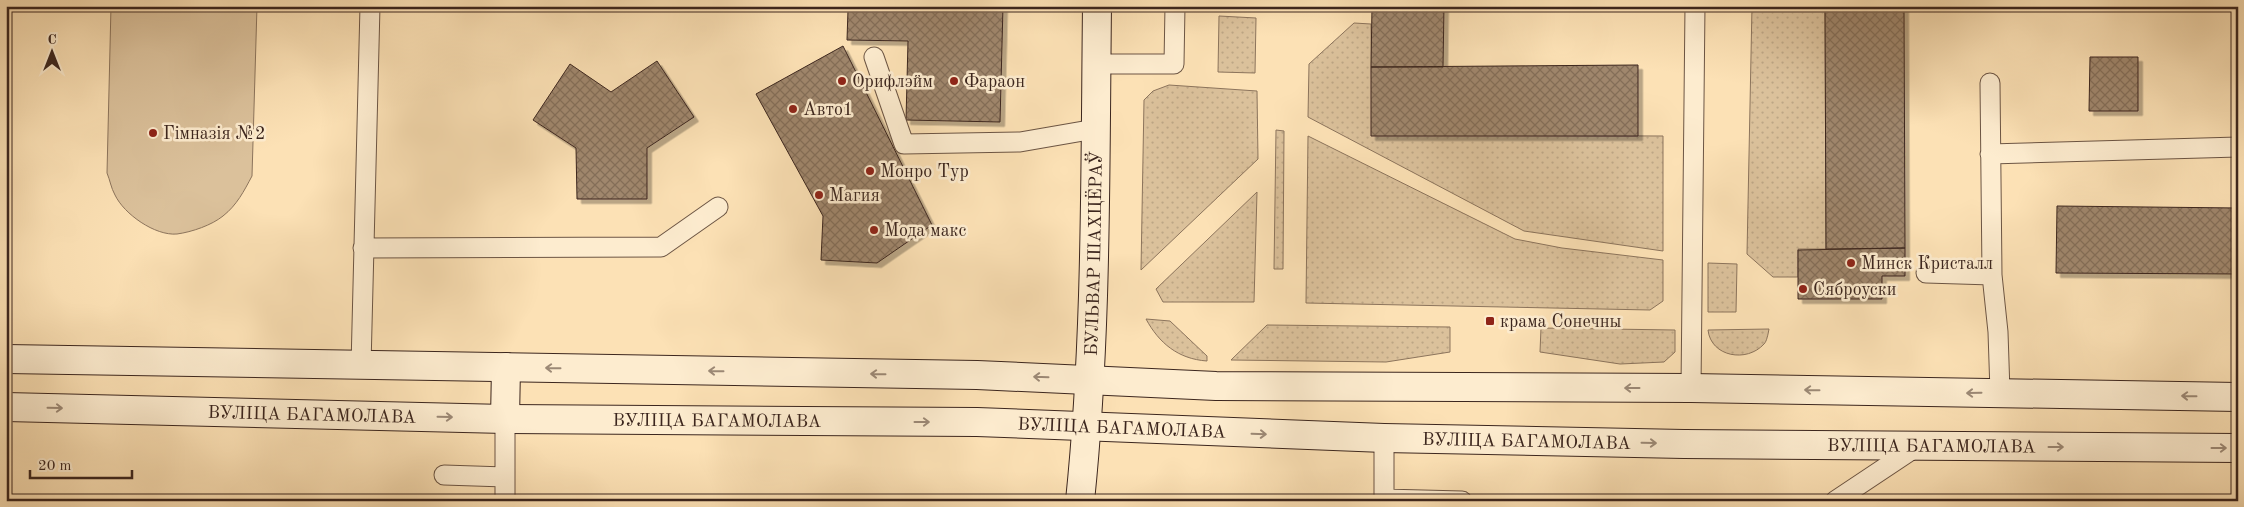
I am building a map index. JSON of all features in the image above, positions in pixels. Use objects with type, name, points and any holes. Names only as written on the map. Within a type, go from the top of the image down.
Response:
[{"type":"main road","name":"БУЛЬВАР ШАХЦЁРАЎ","points":[[1080,501],[1088,426],[1096,129],[1097,6]]},
{"type":"main road","points":[[6,359],[1089,379],[1216,386],[1691,388],[2238,397]]},
{"type":"main road","points":[[505,419],[506,368]]},
{"type":"main road","name":"ВУЛІЦА БАГАМОЛАВА","points":[[6,407],[505,419],[967,422],[1384,438],[1916,447],[2238,448]]},
{"type":"lane","points":[[361,366],[370,6]]},
{"type":"lane","points":[[1096,64],[1174,64],[1175,6]]},
{"type":"lane","points":[[1691,388],[1695,6]]},
{"type":"lane","points":[[874,58],[904,144],[1020,142],[1096,129]]},
{"type":"lane","points":[[1990,82],[1992,275],[1998,332],[2000,392]]},
{"type":"lane","points":[[1990,154],[2238,147]]},
{"type":"lane","points":[[363,248],[661,247],[718,207]]},
{"type":"lane","points":[[1926,274],[1992,275]]},
{"type":"lane","points":[[505,419],[505,501]]},
{"type":"lane","points":[[1384,438],[1384,500],[1462,501]]},
{"type":"lane","points":[[1835,501],[1916,447]]},
{"type":"lane","points":[[444,475],[505,478]]},
{"type":"shaded area","points":[[111,6],[257,6],[252,176],[228,212],[208,225],[177,234],[168,234],[150,228],[125,209],[114,192],[107,173]]},
{"type":"shaded area","points":[[1752,6],[1825,6],[1826,249],[1798,249],[1798,277],[1773,277],[1747,254]]},
{"type":"shaded area","points":[[1219,16],[1256,18],[1255,73],[1218,72]]},
{"type":"shaded area","points":[[1354,23],[1371,24],[1372,135],[1663,136],[1663,251],[1524,231],[1308,117],[1309,64]]},
{"type":"shaded area","points":[[1169,85],[1257,91],[1258,159],[1141,270],[1144,100],[1153,91]]},
{"type":"shaded area","points":[[1276,130],[1284,131],[1283,269],[1274,269]]},
{"type":"shaded area","points":[[1308,136],[1515,239],[1562,248],[1663,260],[1663,301],[1650,310],[1306,303]]},
{"type":"shaded area","points":[[1257,192],[1254,302],[1163,302],[1156,289]]},
{"type":"shaded area","points":[[1708,263],[1737,264],[1736,312],[1708,312]]},
{"type":"shaded area","points":[[1146,319],[1170,321],[1207,356],[1207,361],[1187,357],[1170,348],[1151,328]]},
{"type":"shaded area","points":[[1267,325],[1450,327],[1450,352],[1386,362],[1231,360]]},
{"type":"shaded area","points":[[1541,328],[1675,330],[1675,352],[1664,362],[1620,364],[1540,352]]},
{"type":"shaded area","points":[[1769,329],[1764,344],[1757,350],[1740,355],[1723,351],[1716,346],[1708,330]]},
{"type":"building","name":"Фараон","points":[[897,6],[1003,6],[1000,122],[906,120],[908,41],[847,40],[848,10],[897,11]]},
{"type":"building","points":[[1372,6],[1444,6],[1443,67],[1371,67]]},
{"type":"building","points":[[1825,6],[1904,6],[1905,248],[1826,249]]},
{"type":"building","points":[[843,46],[932,225],[877,263],[821,260],[823,216],[756,94]]},
{"type":"building","points":[[2090,57],[2138,57],[2138,111],[2089,111]]},
{"type":"building","points":[[657,61],[694,117],[647,148],[647,199],[577,199],[576,148],[533,120],[570,64],[611,92]]},
{"type":"building","points":[[1638,65],[1638,136],[1371,136],[1371,67]]},
{"type":"building","points":[[2057,206],[2238,208],[2238,274],[2056,273]]},
{"type":"building","name":"Минск Кристалл","points":[[1905,248],[1905,276],[1882,276],[1882,299],[1798,299],[1798,250]]},
{"type":"place","name":"Орифлэйм","points":[[842,81]]},
{"type":"place","name":"Фараон","points":[[954,81]]},
{"type":"place","name":"Авто1","points":[[793,109]]},
{"type":"place","name":"Гімназія №2","points":[[153,133]]},
{"type":"place","name":"Монро Тур","points":[[870,171]]},
{"type":"place","name":"Магия","points":[[819,195]]},
{"type":"place","name":"Мода макс","points":[[874,230]]},
{"type":"place","name":"Минск Кристалл","points":[[1851,263]]},
{"type":"place","name":"Сяброуски","points":[[1803,289]]},
{"type":"place","name":"крама Сонечны","points":[[1490,321]]}]
